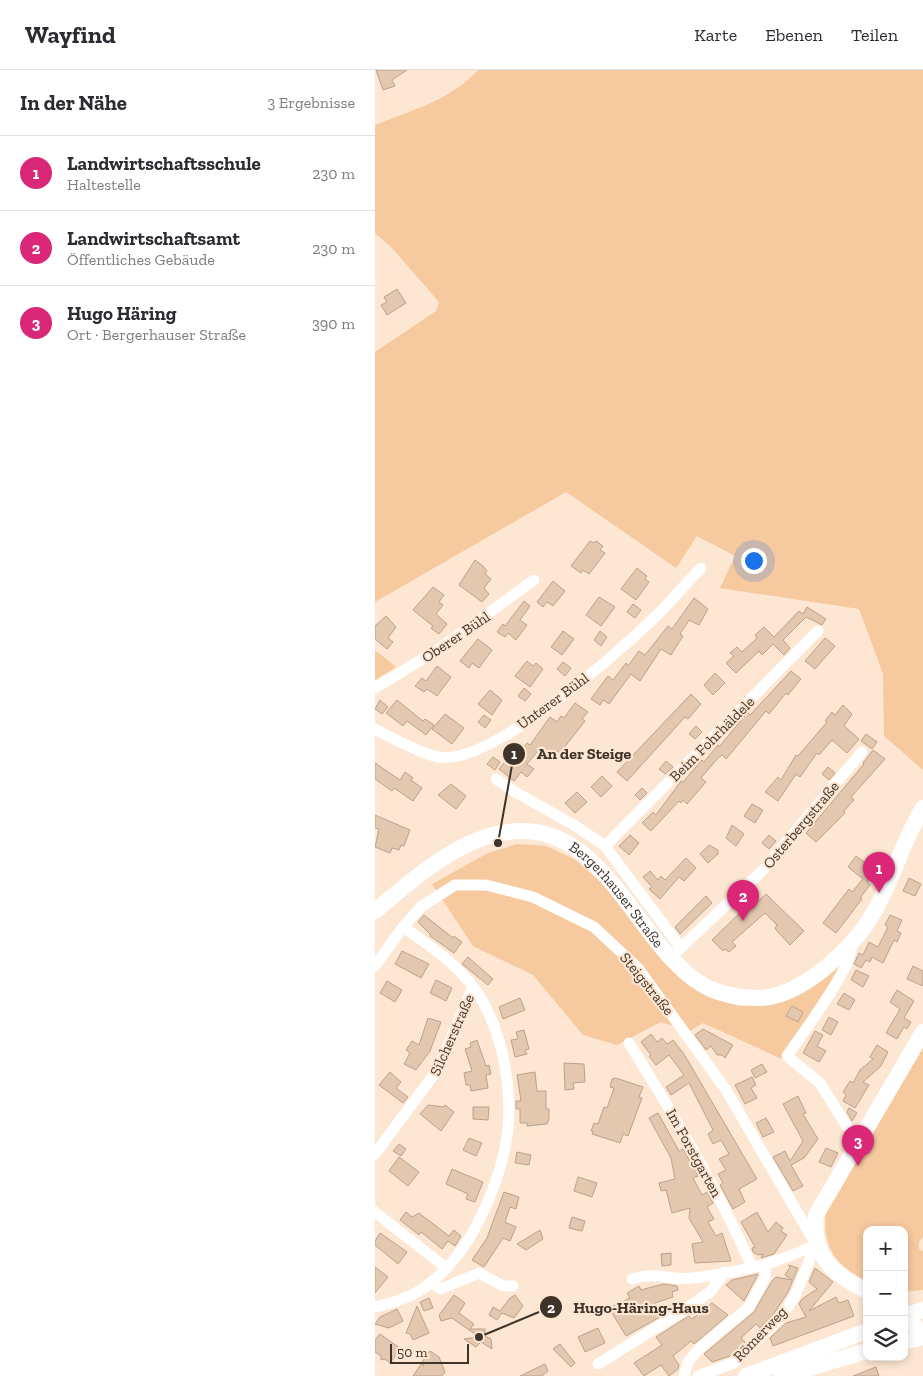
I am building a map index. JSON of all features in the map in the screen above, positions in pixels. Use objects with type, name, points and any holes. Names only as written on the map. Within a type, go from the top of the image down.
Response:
[{"type":"main road","name":"Bergerhauser Straße","points":[[375,911],[417,877],[457,849],[499,833],[537,832],[558,838],[589,860],[612,882],[703,985],[721,993],[740,998],[762,999],[780,994],[804,982],[848,946],[860,933],[880,902],[923,808]]},
{"type":"main road","points":[[863,1288],[837,1272],[826,1261],[816,1244],[814,1236],[816,1215],[923,1032]]},
{"type":"main road","points":[[908,1314],[923,1310]]},
{"type":"main road","points":[[906,1316],[923,1336],[908,1341]]},
{"type":"main road","points":[[746,1376],[863,1332]]},
{"type":"main road","points":[[782,1376],[863,1352]]},
{"type":"street","name":"Unterer Bühl","points":[[375,729],[438,757],[466,756],[494,742],[563,696],[632,638],[701,568]]},
{"type":"street","name":"Oberer Bühl","points":[[375,688],[465,631],[534,580]]},
{"type":"street","name":"Beim Fohrhäldele","points":[[605,846],[818,632]]},
{"type":"street","name":"Osterbergstraße","points":[[676,953],[762,871],[862,752]]},
{"type":"street","points":[[496,778],[515,792],[574,825],[605,846],[676,953]]},
{"type":"street","name":"Steigstraße","points":[[375,966],[403,927],[422,906],[455,885],[483,885],[533,897],[594,927],[639,968],[726,1090],[816,1244]]},
{"type":"street","points":[[375,1307],[407,1297],[431,1283],[471,1234],[486,1208],[497,1181],[507,1129],[507,1079],[499,1042],[484,1004],[473,986],[445,958],[403,927]]},
{"type":"street","name":"Bergerhauser Straße","points":[[848,946],[851,954],[847,963],[822,1006],[787,1056],[819,1084],[851,1133]]},
{"type":"street","name":"Silcherstraße","points":[[375,1154],[438,1069],[473,986]]},
{"type":"street","name":"Im Forstgarten","points":[[629,1043],[660,1091],[739,1237],[752,1267]]},
{"type":"street","points":[[375,1212],[445,1267]]},
{"type":"street","points":[[632,1279],[648,1274],[691,1279],[766,1265],[791,1258],[816,1244]]},
{"type":"street","name":"Römerweg","points":[[698,1376],[734,1364],[781,1317],[795,1296],[816,1244]]},
{"type":"street","points":[[684,1376],[688,1362],[699,1349],[749,1307],[765,1278],[766,1265]]},
{"type":"street","points":[[597,1364],[683,1311],[709,1292],[725,1272]]},
{"type":"street","points":[[431,1283],[441,1289],[479,1274],[503,1286],[513,1286]]},
{"type":"shaded area","points":[[478,70],[923,70],[923,770],[884,736],[883,674],[859,609],[720,588],[735,556],[697,536],[676,568],[566,492],[375,602],[375,352],[436,311],[439,302],[391,247],[375,233],[375,125],[444,96],[468,80]]},
{"type":"shaded area","points":[[375,650],[396,667],[375,680]]},
{"type":"shaded area","points":[[517,844],[546,846],[574,859],[610,890],[718,1000],[739,1006],[762,1005],[838,965],[842,967],[782,1059],[703,1023],[690,1031],[661,1022],[617,1045],[583,1035],[533,975],[473,946],[432,884],[488,853]]},
{"type":"shaded area","points":[[923,1046],[923,1237],[919,1242],[919,1249],[923,1251],[923,1290],[908,1292],[908,1226],[863,1226],[863,1279],[846,1268],[833,1253],[826,1234],[826,1209]]},
{"type":"building","points":[[376,70],[407,70],[392,80],[395,86],[383,90]]},
{"type":"building","points":[[397,289],[406,303],[387,315],[381,305],[387,302],[384,297]]},
{"type":"building","points":[[590,541],[594,543],[596,541],[603,546],[600,550],[605,553],[589,574],[583,570],[581,573],[571,566]]},
{"type":"building","points":[[475,560],[483,566],[487,571],[485,574],[491,579],[484,588],[489,594],[482,602],[459,585]]},
{"type":"building","points":[[637,568],[647,576],[645,579],[649,582],[636,600],[621,589]]},
{"type":"building","points":[[553,581],[565,591],[553,606],[547,602],[543,607],[537,602]]},
{"type":"building","points":[[433,587],[444,595],[439,602],[443,605],[436,614],[447,624],[439,634],[431,628],[433,626],[413,610]]},
{"type":"building","points":[[599,597],[615,607],[601,626],[586,615]]},
{"type":"building","points":[[694,598],[708,609],[699,625],[689,620],[680,634],[683,636],[671,655],[661,649],[640,681],[631,674],[609,704],[603,700],[600,705],[591,699],[608,676],[613,680],[626,663],[628,666],[639,651],[645,655],[668,626],[672,629]]},
{"type":"building","points":[[524,601],[530,606],[520,620],[527,625],[516,640],[508,633],[505,637],[497,632],[503,624],[505,626]]},
{"type":"building","points":[[633,604],[641,610],[635,618],[627,612]]},
{"type":"building","points":[[807,607],[826,619],[822,625],[806,617],[783,640],[790,648],[784,655],[773,644],[762,655],[759,651],[736,673],[726,663],[734,656],[730,653],[737,647],[742,652],[757,638],[755,635],[764,627],[774,637],[799,611],[803,614]]},
{"type":"building","points":[[386,616],[396,627],[388,638],[393,642],[387,649],[375,639],[375,626]]},
{"type":"building","points":[[563,631],[574,639],[562,655],[551,647]]},
{"type":"building","points":[[600,631],[607,637],[601,646],[594,640]]},
{"type":"building","points":[[825,638],[835,646],[815,669],[805,661]]},
{"type":"building","points":[[478,639],[492,650],[479,668],[472,663],[469,668],[460,661]]},
{"type":"building","points":[[527,661],[533,666],[536,663],[543,669],[530,687],[515,676]]},
{"type":"building","points":[[563,662],[571,668],[565,676],[557,669]]},
{"type":"building","points":[[437,666],[451,677],[437,696],[427,689],[424,692],[415,686],[422,678],[426,681]]},
{"type":"building","points":[[791,671],[801,679],[788,695],[786,693],[769,714],[766,711],[726,759],[722,755],[718,758],[701,778],[706,782],[687,804],[683,800],[681,803],[679,801],[651,831],[642,823],[653,812],[656,815],[681,781],[683,782],[702,760],[704,762],[718,745],[719,747],[742,719],[748,713],[750,715]]},
{"type":"building","points":[[715,673],[725,683],[713,695],[704,685]]},
{"type":"building","points":[[524,688],[531,694],[525,701],[518,696]]},
{"type":"building","points":[[490,690],[502,700],[492,715],[478,704]]},
{"type":"building","points":[[691,694],[701,704],[688,719],[685,717],[627,781],[617,772]]},
{"type":"building","points":[[380,700],[388,707],[382,714],[375,709]]},
{"type":"building","points":[[397,700],[423,721],[425,719],[434,725],[426,735],[407,721],[403,726],[386,713]]},
{"type":"building","points":[[575,703],[588,712],[582,719],[585,721],[560,753],[557,751],[553,757],[548,753],[545,757],[538,751],[527,764],[534,769],[527,777],[521,772],[514,781],[499,769],[514,751],[518,754],[527,743],[530,745],[550,717],[557,722],[561,716],[564,718]]},
{"type":"building","points":[[843,705],[852,714],[844,726],[859,739],[847,753],[832,740],[819,755],[817,753],[800,777],[796,774],[778,801],[765,792],[778,777],[781,780],[796,755],[798,756],[827,722],[825,721],[832,712],[835,715]]},
{"type":"building","points":[[445,714],[464,728],[452,744],[432,729]]},
{"type":"building","points":[[484,715],[491,720],[485,728],[478,722]]},
{"type":"building","points":[[696,726],[702,732],[695,739],[689,734]]},
{"type":"building","points":[[866,734],[877,742],[872,749],[861,741]]},
{"type":"building","points":[[873,750],[885,759],[851,797],[854,800],[844,811],[845,813],[816,842],[806,833],[864,764]]},
{"type":"building","points":[[493,757],[500,762],[495,770],[487,764]]},
{"type":"building","points":[[666,761],[673,767],[665,774],[659,769]]},
{"type":"building","points":[[375,763],[400,780],[405,772],[413,778],[411,780],[422,788],[413,801],[394,788],[392,791],[375,779]]},
{"type":"building","points":[[828,767],[835,773],[829,780],[822,774]]},
{"type":"building","points":[[602,776],[612,786],[601,797],[591,787]]},
{"type":"building","points":[[451,784],[466,796],[456,809],[438,795]]},
{"type":"building","points":[[642,788],[647,793],[640,800],[635,795]]},
{"type":"building","points":[[577,792],[587,802],[575,813],[565,803]]},
{"type":"building","points":[[752,804],[763,810],[755,823],[744,816]]},
{"type":"building","points":[[375,815],[410,830],[404,846],[401,845],[399,850],[392,848],[390,853],[375,847],[379,829],[375,828]]},
{"type":"building","points":[[732,825],[744,834],[736,846],[726,838]]},
{"type":"building","points":[[630,835],[639,843],[629,855],[619,846]]},
{"type":"building","points":[[769,835],[776,841],[769,849],[762,843]]},
{"type":"building","points":[[709,845],[718,850],[718,854],[708,863],[700,854]]},
{"type":"building","points":[[856,856],[875,870],[867,882],[870,885],[860,898],[862,899],[836,933],[823,923],[849,889],[852,892],[863,879],[848,867]]},
{"type":"building","points":[[686,858],[696,868],[684,881],[679,877],[660,899],[649,889],[652,887],[643,877],[650,871],[658,880],[661,876],[665,880]]},
{"type":"building","points":[[909,878],[921,884],[915,896],[903,891]]},
{"type":"building","points":[[766,894],[804,931],[790,945],[775,928],[777,925],[765,913],[732,942],[736,946],[729,952],[725,949],[723,951],[712,940],[748,905],[751,908]]},
{"type":"building","points":[[706,896],[712,903],[680,934],[675,927]]},
{"type":"building","points":[[424,915],[453,938],[454,936],[462,942],[454,953],[430,936],[418,922]]},
{"type":"building","points":[[890,915],[902,920],[897,931],[901,933],[897,942],[894,940],[883,963],[872,957],[870,962],[866,960],[861,968],[854,964],[859,953],[863,955],[869,942],[878,947],[888,927],[885,925]]},
{"type":"building","points":[[402,951],[429,964],[421,978],[395,964]]},
{"type":"building","points":[[468,957],[493,979],[488,985],[462,964]]},
{"type":"building","points":[[913,966],[923,971],[923,986],[907,979]]},
{"type":"building","points":[[856,970],[869,976],[863,987],[851,980]]},
{"type":"building","points":[[436,980],[452,988],[446,1001],[430,993]]},
{"type":"building","points":[[387,981],[402,990],[395,1002],[380,993]]},
{"type":"building","points":[[897,990],[914,1001],[904,1018],[911,1022],[907,1029],[904,1027],[897,1039],[886,1033],[900,1009],[890,1002]]},
{"type":"building","points":[[844,993],[855,1000],[849,1010],[837,1004]]},
{"type":"building","points":[[520,998],[525,1010],[503,1019],[499,1007]]},
{"type":"building","points":[[792,1006],[803,1012],[798,1022],[786,1016]]},
{"type":"building","points":[[829,1017],[838,1022],[831,1035],[822,1030]]},
{"type":"building","points":[[428,1018],[441,1022],[430,1051],[416,1070],[404,1064],[410,1053],[406,1050],[412,1041],[419,1045]]},
{"type":"building","points":[[703,1029],[733,1045],[725,1058],[722,1055],[717,1055],[711,1046],[706,1050],[695,1035]]},
{"type":"building","points":[[524,1030],[529,1049],[525,1050],[527,1054],[515,1057],[511,1040],[518,1039],[516,1032]]},
{"type":"building","points":[[815,1031],[823,1035],[817,1046],[826,1051],[819,1062],[803,1053]]},
{"type":"building","points":[[651,1034],[657,1042],[662,1038],[667,1044],[673,1040],[684,1054],[757,1179],[739,1189],[745,1202],[733,1209],[720,1185],[723,1183],[718,1174],[726,1170],[719,1159],[729,1154],[721,1140],[713,1144],[708,1134],[713,1130],[689,1083],[671,1095],[666,1087],[684,1075],[669,1055],[656,1065],[641,1042]]},
{"type":"building","points":[[477,1040],[486,1066],[489,1065],[491,1074],[486,1075],[488,1088],[471,1091],[470,1085],[466,1085],[464,1073],[472,1071],[465,1049],[471,1047],[470,1043]]},
{"type":"building","points":[[877,1045],[888,1052],[881,1066],[863,1082],[869,1085],[855,1108],[843,1101],[846,1095],[843,1092],[850,1081],[853,1083],[860,1070],[873,1059],[870,1057]]},
{"type":"building","points":[[564,1063],[584,1064],[585,1082],[573,1083],[574,1089],[565,1090]]},
{"type":"building","points":[[762,1064],[767,1072],[755,1078],[751,1070]]},
{"type":"building","points":[[390,1072],[401,1082],[396,1088],[408,1097],[403,1103],[379,1085]]},
{"type":"building","points":[[535,1072],[537,1091],[546,1091],[546,1109],[549,1109],[549,1119],[547,1124],[527,1126],[527,1123],[520,1123],[520,1109],[516,1109],[516,1101],[521,1101],[517,1075]]},
{"type":"building","points":[[752,1077],[756,1085],[751,1088],[757,1098],[745,1104],[735,1085]]},
{"type":"building","points":[[616,1078],[643,1087],[639,1097],[642,1098],[628,1136],[623,1134],[620,1143],[592,1134],[593,1131],[591,1131],[594,1123],[598,1124],[604,1107],[607,1108],[614,1088],[610,1087],[612,1079]]},
{"type":"building","points":[[798,1096],[806,1113],[803,1114],[818,1139],[804,1158],[791,1165],[803,1186],[793,1191],[773,1157],[785,1151],[790,1161],[803,1141],[783,1104]]},
{"type":"building","points":[[428,1105],[444,1107],[445,1105],[454,1112],[441,1131],[420,1114]]},
{"type":"building","points":[[473,1107],[489,1107],[488,1120],[473,1119]]},
{"type":"building","points":[[849,1108],[857,1113],[852,1121],[847,1112]]},
{"type":"building","points":[[658,1113],[679,1151],[683,1149],[698,1176],[693,1178],[702,1195],[707,1192],[713,1203],[707,1207],[714,1219],[708,1222],[716,1236],[722,1233],[731,1261],[695,1263],[692,1244],[703,1242],[689,1218],[690,1208],[672,1213],[666,1190],[661,1191],[659,1183],[675,1179],[671,1158],[649,1118]]},
{"type":"building","points":[[766,1118],[774,1132],[763,1137],[756,1123]]},
{"type":"building","points":[[469,1138],[482,1143],[476,1156],[463,1150]]},
{"type":"building","points":[[399,1144],[406,1149],[401,1156],[393,1151]]},
{"type":"building","points":[[826,1148],[838,1153],[831,1167],[819,1162]]},
{"type":"building","points":[[517,1152],[531,1155],[529,1165],[515,1163]]},
{"type":"building","points":[[399,1157],[419,1172],[408,1186],[389,1171]]},
{"type":"building","points":[[452,1169],[483,1182],[475,1202],[466,1199],[468,1194],[446,1184]]},
{"type":"building","points":[[578,1177],[597,1183],[592,1197],[574,1191]]},
{"type":"building","points":[[504,1192],[519,1197],[516,1209],[510,1207],[505,1222],[516,1227],[510,1241],[503,1238],[484,1267],[472,1260],[487,1238]]},
{"type":"building","points":[[406,1212],[412,1217],[419,1213],[449,1236],[454,1230],[461,1236],[455,1246],[448,1241],[442,1249],[421,1232],[419,1235],[400,1220]]},
{"type":"building","points":[[757,1212],[768,1232],[776,1222],[783,1228],[781,1231],[787,1235],[774,1254],[761,1258],[763,1254],[758,1255],[753,1252],[752,1248],[755,1247],[741,1222]]},
{"type":"building","points":[[572,1217],[585,1221],[582,1231],[569,1228]]},
{"type":"building","points":[[540,1230],[543,1239],[526,1250],[517,1244]]},
{"type":"building","points":[[380,1233],[407,1252],[398,1264],[375,1245],[375,1241]]},
{"type":"building","points":[[671,1253],[671,1265],[662,1266],[661,1254]]},
{"type":"building","points":[[788,1265],[798,1268],[788,1292],[775,1312],[760,1328],[756,1324],[741,1338],[745,1342],[730,1356],[712,1362],[704,1354],[754,1312],[772,1281],[776,1277],[792,1280],[785,1275],[790,1267]]},
{"type":"building","points":[[375,1267],[388,1277],[375,1293]]},
{"type":"building","points":[[815,1268],[833,1282],[809,1311],[836,1297],[839,1303],[848,1300],[854,1316],[773,1346],[770,1338],[786,1323],[806,1317],[799,1304],[802,1299],[817,1289],[809,1282]]},
{"type":"building","points":[[758,1274],[744,1301],[726,1285],[732,1280]]},
{"type":"building","points":[[663,1284],[677,1286],[678,1290],[672,1292],[673,1297],[655,1303],[660,1317],[626,1336],[609,1308],[630,1298],[627,1293],[639,1286],[641,1290]]},
{"type":"building","points":[[454,1295],[465,1303],[459,1313],[474,1324],[470,1329],[485,1329],[485,1336],[491,1339],[492,1349],[481,1342],[476,1347],[464,1339],[479,1337],[452,1318],[441,1321],[439,1315]]},
{"type":"building","points":[[515,1295],[523,1306],[514,1318],[502,1313],[497,1320],[489,1315],[493,1307],[500,1311],[510,1298]]},
{"type":"building","points":[[429,1298],[433,1308],[424,1311],[420,1302]]},
{"type":"building","points":[[712,1303],[728,1315],[694,1344],[691,1341],[673,1356],[679,1365],[678,1369],[669,1376],[661,1365],[644,1376],[634,1363],[662,1345],[656,1337],[689,1316],[692,1319]]},
{"type":"building","points":[[417,1306],[429,1333],[413,1340],[410,1334],[406,1333]]},
{"type":"building","points":[[397,1309],[403,1321],[389,1328],[375,1324],[380,1317]]},
{"type":"building","points":[[598,1328],[605,1343],[585,1352],[578,1337]]},
{"type":"building","points":[[380,1334],[401,1349],[390,1363],[385,1359],[381,1360],[381,1356],[375,1352],[375,1340]]},
{"type":"building","points":[[560,1344],[575,1363],[571,1367],[553,1349]]},
{"type":"building","points":[[430,1351],[439,1357],[445,1372],[442,1376],[413,1376],[421,1364],[424,1366],[422,1362]]},
{"type":"building","points":[[545,1364],[548,1371],[542,1376],[520,1376]]},
{"type":"building","points":[[876,1367],[879,1376],[853,1376]]},
{"type":"place","name":"An der Steige","points":[[498,843]]},
{"type":"place","name":"Landwirtschaftsschule","points":[[879,893]]},
{"type":"place","name":"Landwirtschaftsamt","points":[[743,921]]},
{"type":"place","name":"Hugo Häring","points":[[858,1166]]},
{"type":"place","name":"Hugo-Häring-Haus","points":[[479,1337]]}]
